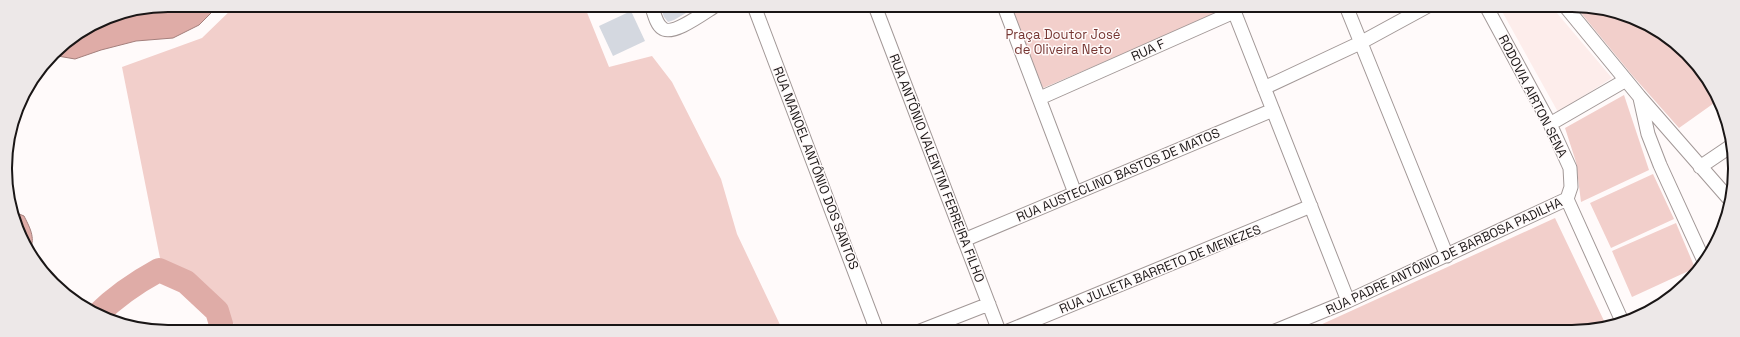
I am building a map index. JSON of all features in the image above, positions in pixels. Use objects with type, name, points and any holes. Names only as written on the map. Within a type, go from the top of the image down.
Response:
[{"type":"street","points":[[654,12],[663,29],[673,30],[704,12]]},
{"type":"street","name":"RUA MANOEL ANTÔNIO DOS SANTOS","points":[[756,12],[875,325]]},
{"type":"street","name":"RUA ANTÔNIO VALENTIM FERREIRA FILHO","points":[[876,12],[997,325]]},
{"type":"street","points":[[1006,12],[1075,193]]},
{"type":"street","name":"RUA F","points":[[1040,98],[1226,12]]},
{"type":"street","points":[[1234,12],[1348,301]]},
{"type":"street","points":[[1348,12],[1446,256]]},
{"type":"street","points":[[1264,88],[1360,43],[1417,12]]},
{"type":"street","name":"RODOVIA AIRTON SENA","points":[[1489,12],[1550,124],[1570,168],[1571,187],[1567,198]]},
{"type":"street","points":[[1570,12],[1639,96],[1726,195]]},
{"type":"street","points":[[1550,124],[1626,80]]},
{"type":"street","points":[[1639,96],[1648,134],[1653,147],[1702,256]]},
{"type":"street","name":"RUA AUSTECLINO BASTOS DE MATOS","points":[[964,240],[1273,110]]},
{"type":"street","points":[[1700,167],[1727,149]]},
{"type":"street","points":[[1567,198],[1620,317]]},
{"type":"street","name":"RUA PADRE ANTÔNIO DE BARBOSA PADILHA","points":[[1290,325],[1348,301],[1567,198]]},
{"type":"street","name":"RUA JULIETA BARRETO DE MENEZES","points":[[1023,325],[1311,206]]},
{"type":"street","points":[[935,325],[988,304]]},
{"type":"shaded area","points":[[158,12],[212,12],[199,25],[173,38],[136,41],[101,50],[75,59],[60,56],[73,44],[90,33],[118,20]]},
{"type":"shaded area","points":[[1502,12],[1556,12],[1612,78],[1558,112]]},
{"type":"shaded area","points":[[18,214],[24,216],[28,224],[32,236],[32,245]]},
{"type":"green space","points":[[229,12],[587,12],[609,67],[652,56],[672,82],[721,179],[737,234],[780,325],[235,325],[160,258],[122,67],[202,38]]},
{"type":"green space","name":"Praça Doutor José de Oliveira Neto","points":[[1012,12],[1216,12],[1217,14],[1043,88]]},
{"type":"green space","points":[[1580,12],[1592,13],[1622,20],[1641,28],[1667,44],[1696,73],[1714,103],[1679,128],[1632,75]]},
{"type":"green space","points":[[1624,95],[1649,170],[1581,202],[1576,162],[1565,128]]},
{"type":"green space","points":[[1653,174],[1674,219],[1611,248],[1590,203]]},
{"type":"green space","points":[[1555,218],[1604,322],[1582,325],[1320,325]]},
{"type":"green space","points":[[1676,223],[1694,266],[1691,270],[1632,297],[1612,251]]},
{"type":"building","points":[[631,12],[645,41],[613,56],[599,26]]},
{"type":"building","points":[[662,12],[688,12],[668,22]]},
{"type":"waterway","points":[[102,310],[126,290],[159,270],[186,282],[217,311],[221,325]]}]
